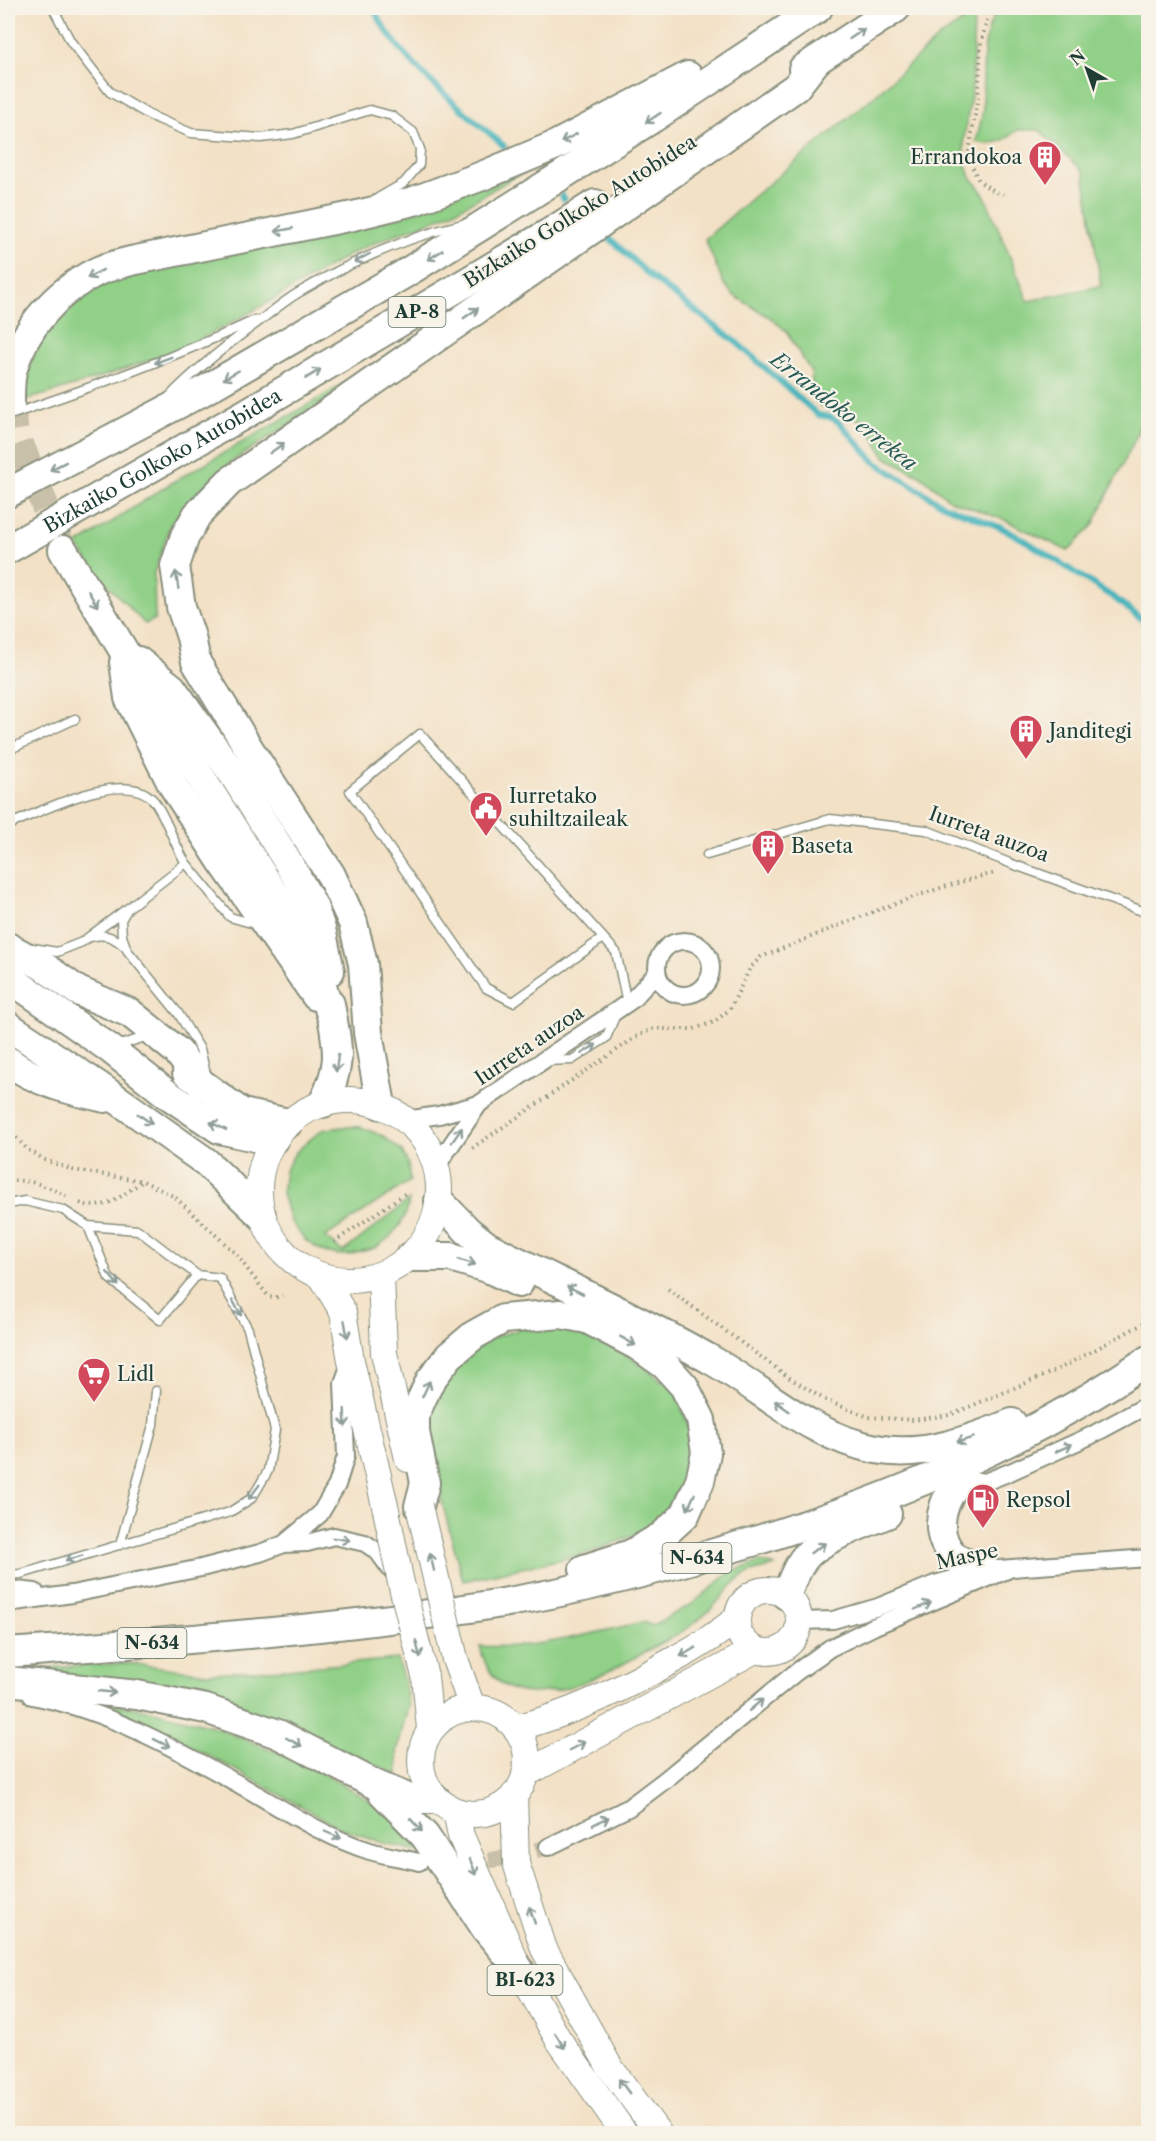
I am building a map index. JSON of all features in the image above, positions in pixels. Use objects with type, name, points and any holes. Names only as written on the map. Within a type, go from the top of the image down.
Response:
[{"type":"highway","name":"Bizkaiko Golkoko Autobidea","points":[[8,493],[203,391],[406,273],[653,118],[818,8]]},
{"type":"highway","name":"Bizkaiko Golkoko Autobidea","points":[[8,549],[245,414],[551,232],[896,8]]},
{"type":"highway","points":[[9,409],[12,373],[23,341],[45,310],[64,292],[97,271],[131,261],[320,223],[414,201],[556,145],[694,72],[754,50]]},
{"type":"highway","points":[[381,1105],[374,1073],[377,1052],[374,975],[369,938],[361,911],[328,846],[194,649],[181,607],[175,566],[185,536],[197,515],[228,482],[796,87],[817,60]]},
{"type":"highway","points":[[63,550],[312,954],[333,1021],[338,1057],[334,1082],[323,1103]]},
{"type":"highway","points":[[122,648],[129,698],[172,784],[333,1021]]},
{"type":"highway","points":[[8,945],[78,991],[106,1004],[151,1038],[205,1087],[242,1113],[281,1131]]},
{"type":"highway","points":[[8,963],[73,1006],[101,1034],[109,1048]]},
{"type":"highway","points":[[8,977],[109,1048],[167,1094],[219,1129],[255,1137],[281,1131]]},
{"type":"highway","points":[[8,993],[73,1037],[109,1048]]},
{"type":"highway","points":[[8,1010],[40,1034],[97,1085]]},
{"type":"highway","points":[[8,1026],[206,1162],[261,1215]]},
{"type":"highway","points":[[8,1044],[29,1059],[97,1085]]},
{"type":"highway","points":[[8,1061],[20,1070],[59,1088],[121,1102]]},
{"type":"highway","points":[[438,1201],[468,1231],[487,1246],[714,1362],[806,1423],[844,1442],[879,1449],[908,1450],[942,1447],[985,1434],[1034,1413],[1149,1348]]},
{"type":"highway","points":[[297,1630],[376,1607],[582,1570],[631,1554],[662,1536],[685,1515],[700,1481],[706,1453],[701,1420],[684,1386],[664,1365],[638,1346],[490,1269],[451,1257],[410,1257]]},
{"type":"highway","points":[[419,1506],[425,1483],[415,1432],[414,1414],[430,1381],[449,1356],[474,1335],[503,1319],[561,1314],[587,1318]]},
{"type":"highway","name":"N-634","points":[[8,1653],[297,1630],[498,1604],[653,1571],[806,1525],[898,1492],[984,1455],[1074,1408],[1149,1360]]},
{"type":"highway","points":[[786,1595],[798,1569],[808,1555],[823,1544],[875,1519],[962,1484],[1029,1450],[1049,1437],[1074,1408]]},
{"type":"highway","points":[[962,1484],[946,1499],[941,1513],[940,1531],[956,1558],[999,1569]]},
{"type":"highway","points":[[8,1681],[137,1695],[206,1709],[278,1734],[374,1784],[410,1798],[446,1805]]},
{"type":"highway","points":[[374,1784],[425,1836],[486,1929],[519,1969]]},
{"type":"main road","points":[[343,1100],[381,1105],[406,1120],[425,1141],[439,1180],[434,1222],[410,1257],[381,1275],[352,1281],[322,1277],[295,1263],[274,1242],[261,1215],[258,1189],[262,1163],[281,1131],[304,1111],[323,1103],[343,1100]]},
{"type":"main road","points":[[381,1275],[384,1353],[455,1659],[472,1707]]},
{"type":"main road","points":[[322,1277],[343,1312],[351,1361],[401,1583],[425,1676],[430,1730]]},
{"type":"main road","points":[[516,1728],[579,1709],[645,1677],[718,1634],[736,1619],[743,1602],[759,1591],[768,1590],[786,1595],[798,1611],[800,1621],[795,1638],[781,1650],[763,1653],[755,1650],[741,1638],[736,1619]]},
{"type":"main road","points":[[520,1784],[527,1758],[524,1742],[516,1728],[504,1717],[489,1710],[472,1707],[456,1710],[442,1718],[430,1730],[423,1743],[420,1758],[427,1787],[446,1805],[471,1814],[487,1812],[502,1806],[520,1784],[755,1650]]},
{"type":"main road","name":"BI-623","points":[[520,1784],[516,1863],[544,1949],[609,2066],[659,2133]]},
{"type":"main road","name":"BI-623","points":[[446,1805],[519,1969],[558,2039],[625,2133]]},
{"type":"street","points":[[625,1005],[673,993],[691,994],[706,984],[711,966],[704,950],[689,941],[672,944],[659,956],[657,973],[660,981],[673,993]]},
{"type":"street","points":[[625,1005],[657,973]]},
{"type":"street","name":"Iurreta auzoa","points":[[479,1104],[625,1005]]},
{"type":"street","points":[[406,1120],[439,1115],[479,1104]]},
{"type":"street","points":[[436,1167],[479,1104]]},
{"type":"street","points":[[284,1545],[320,1514],[337,1485],[346,1456],[344,1383],[351,1361]]},
{"type":"street","points":[[962,1484],[985,1482],[1010,1472],[1090,1436],[1149,1405]]},
{"type":"street","points":[[8,1603],[72,1594],[201,1568],[284,1545],[306,1543],[334,1536],[365,1543],[378,1552],[401,1583]]},
{"type":"street","name":"Maspe","points":[[800,1621],[833,1620],[878,1607],[935,1584],[999,1569],[1149,1558]]},
{"type":"street","points":[[548,1847],[628,1808],[795,1673],[830,1648],[999,1569]]},
{"type":"street","points":[[8,1589],[72,1594]]},
{"type":"street","points":[[8,1692],[54,1700],[129,1727],[195,1760],[313,1827],[369,1851],[419,1862]]},
{"type":"lane","points":[[53,8],[71,42],[110,92],[149,115],[191,133],[261,138],[293,134],[370,111],[392,116],[413,132],[420,149],[419,165],[404,183],[371,201]]},
{"type":"lane","points":[[320,223],[361,205]]},
{"type":"lane","points":[[145,422],[185,381],[296,294],[373,253],[438,230],[498,216]]},
{"type":"lane","points":[[9,409],[89,388],[203,345],[274,310]]},
{"type":"lane","points":[[8,750],[75,719]]},
{"type":"lane","points":[[603,938],[513,1002],[486,988],[350,791],[420,734],[616,952],[625,1005]]},
{"type":"lane","points":[[8,825],[80,796],[105,789],[129,787],[142,791],[154,801],[177,850],[186,863],[230,917],[269,928]]},
{"type":"lane","name":"Iurreta auzoa","points":[[707,855],[830,819],[926,830],[1012,864],[1149,913]]},
{"type":"lane","points":[[8,945],[57,952],[88,937],[186,863]]},
{"type":"lane","points":[[127,950],[122,936],[121,920],[128,908]]},
{"type":"lane","points":[[88,937],[102,934],[116,939],[178,1013],[200,1049],[205,1064],[205,1087]]},
{"type":"lane","points":[[109,1048],[151,1038]]},
{"type":"lane","points":[[8,1204],[25,1201],[63,1210],[88,1226],[138,1230],[197,1275],[220,1278],[248,1329],[275,1430],[268,1471],[252,1497],[230,1512],[21,1574],[8,1575]]},
{"type":"lane","points":[[88,1226],[109,1278],[160,1320],[197,1275]]},
{"type":"lane","points":[[120,1545],[153,1425],[156,1391]]},
{"type":"path","points":[[990,8],[981,44],[978,98],[969,151],[970,162],[979,181],[1003,195]]},
{"type":"path","points":[[471,1149],[639,1035],[653,1029],[694,1029],[714,1022],[730,1009],[750,968],[761,957],[902,901],[967,879],[1001,872]]},
{"type":"path","points":[[8,1130],[28,1150],[45,1160],[73,1170],[143,1181],[175,1197],[234,1252],[269,1297],[275,1298],[282,1295]]},
{"type":"path","points":[[8,1181],[25,1180],[50,1187],[84,1205],[97,1207],[109,1204],[143,1181]]},
{"type":"path","points":[[334,1242],[406,1193]]},
{"type":"path","points":[[668,1289],[791,1379],[826,1401],[870,1417],[914,1420],[950,1415],[1057,1370],[1149,1321]]},
{"type":"green space","points":[[999,8],[1148,8],[1148,399],[1136,437],[1093,525],[1068,551],[1005,520],[950,500],[921,476],[885,457],[864,421],[833,412],[817,403],[811,372],[787,332],[771,318],[733,295],[723,282],[705,239],[872,98],[939,37],[974,14],[972,89],[964,140],[964,158],[969,174],[985,196],[1028,301],[1101,286],[1084,172],[1039,130],[1018,130],[1002,141],[986,144],[976,142],[983,109],[985,42]]},
{"type":"green space","points":[[537,163],[458,209],[353,253],[255,310],[194,342],[111,374],[26,400],[26,376],[38,345],[56,318],[87,292],[130,274]]},
{"type":"green space","points":[[400,352],[231,462],[197,493],[171,524],[154,573],[155,619],[145,624],[100,577],[77,545],[171,483]]},
{"type":"green space","points":[[361,1127],[383,1136],[402,1151],[408,1164],[410,1181],[325,1237],[343,1252],[409,1200],[407,1211],[400,1225],[389,1238],[375,1248],[348,1255],[324,1252],[306,1241],[290,1221],[282,1193],[285,1171],[295,1153],[322,1130]]},
{"type":"green space","points":[[548,1325],[585,1331],[609,1342],[675,1390],[689,1428],[689,1455],[683,1481],[665,1512],[642,1532],[589,1553],[463,1581],[425,1438],[424,1411],[439,1381],[489,1339],[523,1328]]},
{"type":"green space","points":[[760,1562],[776,1566],[756,1570],[741,1577],[686,1630],[608,1672],[582,1683],[556,1690],[530,1693],[508,1688],[491,1673],[480,1646],[501,1647],[542,1643],[644,1622],[652,1626],[692,1604],[732,1571]]},
{"type":"green space","points":[[397,1659],[405,1685],[408,1706],[397,1752],[398,1775],[313,1737],[9,1670],[126,1663],[209,1673],[287,1669]]},
{"type":"green space","points":[[80,1699],[154,1711],[212,1726],[323,1773],[382,1808],[422,1852],[379,1842],[339,1827],[159,1731]]},
{"type":"waterway","name":"Errandoko errekea","points":[[373,8],[385,28],[414,65],[504,146]]},
{"type":"waterway","name":"Errandoko errekea","points":[[603,232],[651,277],[736,342],[818,415],[830,417],[840,423],[875,462],[943,505],[1000,527],[1026,541],[1113,597],[1148,624]]},
{"type":"tunnel","points":[[10,403],[15,432],[61,545]]},
{"type":"tunnel","points":[[465,1863],[507,1857],[548,1847]]},
{"type":"place","name":"Errandokoa","points":[[1045,186]]},
{"type":"place","name":"Janditegi","points":[[1026,760]]},
{"type":"place","name":"Iurretako suhiltzaileak","points":[[486,837]]},
{"type":"place","name":"Baseta","points":[[768,875]]},
{"type":"place","name":"Lidl","points":[[94,1403]]},
{"type":"place","name":"Repsol","points":[[983,1529]]}]
